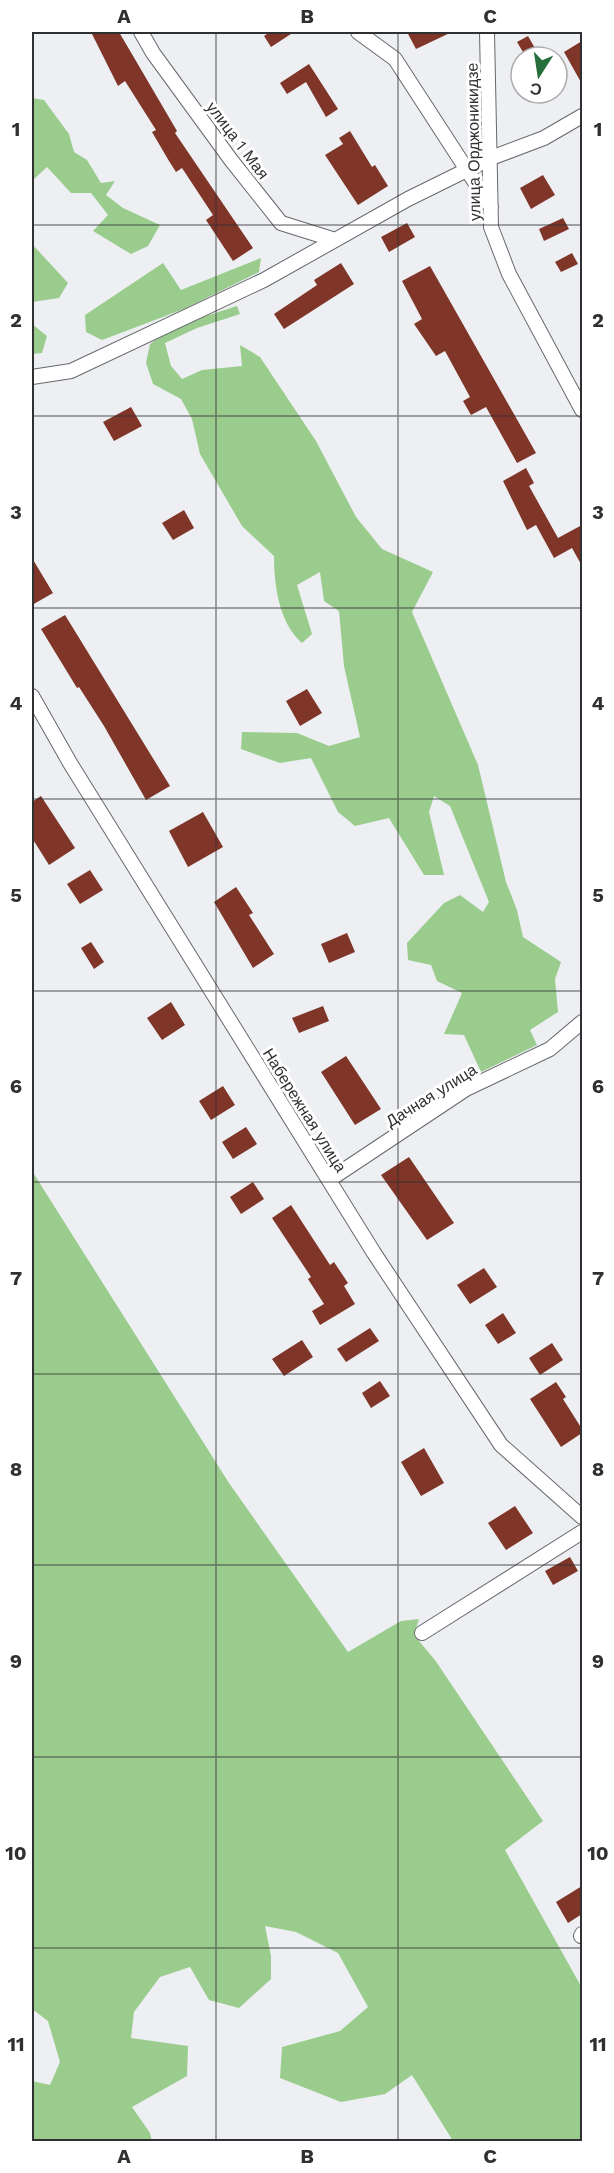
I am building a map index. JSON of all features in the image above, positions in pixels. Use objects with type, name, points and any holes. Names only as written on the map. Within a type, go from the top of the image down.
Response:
[{"type":"street","name":"улица 1 Мая","points":[[141,32],[153,53],[281,224],[332,239]]},
{"type":"street","points":[[358,32],[395,59],[491,208]]},
{"type":"street","name":"улица Орджоникидзе","points":[[487,32],[491,227],[509,274],[582,410]]},
{"type":"street","points":[[32,377],[71,371],[264,280],[332,239],[408,199],[469,171],[491,158],[544,138],[582,116]]},
{"type":"street","name":"Набережная улица","points":[[32,696],[70,764],[329,1180],[501,1445],[582,1516]]},
{"type":"street","name":"Дачная улица","points":[[329,1180],[466,1089],[550,1049],[582,1022]]},
{"type":"street","points":[[422,1634],[582,1532]]},
{"type":"green space","points":[[32,98],[44,100],[69,134],[74,152],[87,160],[101,183],[115,181],[106,195],[123,208],[160,225],[148,246],[131,254],[93,231],[108,215],[91,193],[71,193],[47,167],[32,181]]},
{"type":"green space","points":[[32,244],[68,283],[59,298],[32,302]]},
{"type":"green space","points":[[261,258],[259,272],[184,309],[102,340],[86,332],[85,315],[163,263],[181,290]]},
{"type":"green space","points":[[237,306],[240,314],[197,328],[165,343],[171,366],[182,379],[202,370],[242,366],[240,345],[260,357],[316,441],[356,517],[382,549],[433,572],[412,612],[478,765],[506,882],[517,910],[523,937],[561,962],[555,979],[558,1012],[530,1030],[537,1045],[481,1072],[464,1035],[444,1034],[462,993],[437,981],[431,965],[408,960],[407,943],[444,903],[460,895],[483,912],[489,902],[450,806],[434,796],[429,812],[444,875],[424,875],[389,818],[355,826],[338,812],[311,758],[280,763],[241,749],[242,732],[297,733],[329,746],[360,737],[344,666],[339,611],[324,601],[320,572],[297,585],[312,634],[302,643],[288,625],[279,603],[274,556],[242,526],[200,454],[192,419],[181,399],[153,384],[146,363],[150,344],[175,326]]},
{"type":"green space","points":[[32,324],[47,336],[42,353],[32,354]]},
{"type":"green space","points":[[32,1171],[229,1483],[348,1652],[401,1621],[419,1619],[414,1635],[435,1660],[543,1821],[505,1850],[582,1988],[582,2141],[453,2141],[412,2075],[385,2094],[341,2102],[280,2078],[282,2047],[340,2031],[368,2007],[338,1953],[296,1932],[265,1926],[271,1956],[271,1979],[239,2008],[209,2000],[190,1967],[160,1977],[134,2012],[131,2038],[188,2046],[187,2076],[132,2107],[150,2133],[152,2141],[32,2141],[32,2081],[50,2085],[60,2062],[48,2021],[32,2009]]},
{"type":"building","points":[[91,32],[119,32],[177,131],[175,133],[253,248],[233,261],[206,220],[213,215],[182,168],[176,172],[152,132],[156,130],[125,81],[118,86]]},
{"type":"building","points":[[270,32],[294,32],[271,47],[264,36]]},
{"type":"building","points":[[407,32],[452,32],[416,49]]},
{"type":"building","points":[[528,36],[533,45],[519,45],[517,42]]},
{"type":"building","points":[[582,41],[582,84],[569,61],[569,49]]},
{"type":"building","points":[[309,64],[338,109],[326,117],[306,82],[287,94],[280,83]]},
{"type":"building","points":[[350,131],[372,167],[375,165],[388,186],[358,205],[325,155],[343,144],[339,138]]},
{"type":"building","points":[[543,175],[555,195],[531,209],[520,188]]},
{"type":"building","points":[[563,218],[569,229],[544,241],[539,229]]},
{"type":"building","points":[[407,223],[415,237],[389,252],[381,237]]},
{"type":"building","points":[[572,253],[578,264],[561,272],[555,262]]},
{"type":"building","points":[[341,263],[354,284],[284,329],[274,314],[317,285],[314,280]]},
{"type":"building","points":[[430,266],[536,453],[517,463],[486,407],[471,415],[463,401],[470,397],[445,351],[436,356],[414,324],[422,319],[402,281]]},
{"type":"building","points":[[131,407],[142,426],[114,441],[103,422]]},
{"type":"building","points":[[526,468],[534,483],[529,486],[558,538],[582,525],[582,566],[572,548],[554,558],[536,525],[527,530],[503,481]]},
{"type":"building","points":[[184,510],[194,528],[173,540],[162,523]]},
{"type":"building","points":[[32,558],[53,593],[32,605]]},
{"type":"building","points":[[65,615],[170,786],[146,800],[104,726],[79,687],[77,688],[41,629]]},
{"type":"building","points":[[307,689],[322,713],[300,726],[286,701]]},
{"type":"building","points":[[41,796],[75,848],[49,865],[32,838],[32,802]]},
{"type":"building","points":[[203,812],[223,847],[188,867],[169,831]]},
{"type":"building","points":[[90,870],[103,890],[80,904],[67,884]]},
{"type":"building","points":[[236,887],[253,913],[249,915],[274,954],[253,968],[214,902]]},
{"type":"building","points":[[347,933],[355,952],[329,963],[321,944]]},
{"type":"building","points":[[91,942],[104,962],[94,969],[81,948]]},
{"type":"building","points":[[171,1002],[185,1025],[162,1040],[147,1018]]},
{"type":"building","points":[[323,1006],[329,1021],[299,1033],[292,1018]]},
{"type":"building","points":[[346,1056],[381,1109],[355,1125],[321,1072]]},
{"type":"building","points":[[223,1086],[235,1105],[211,1120],[199,1101]]},
{"type":"building","points":[[246,1127],[257,1144],[233,1159],[222,1142]]},
{"type":"building","points":[[409,1157],[454,1223],[427,1240],[381,1175]]},
{"type":"building","points":[[253,1182],[264,1199],[241,1214],[230,1197]]},
{"type":"building","points":[[291,1205],[330,1265],[334,1262],[348,1283],[344,1286],[355,1304],[320,1325],[312,1311],[324,1304],[308,1279],[311,1277],[272,1218]]},
{"type":"building","points":[[484,1268],[497,1287],[470,1304],[457,1285]]},
{"type":"building","points":[[503,1313],[516,1333],[498,1344],[485,1325]]},
{"type":"building","points":[[370,1328],[379,1341],[346,1362],[337,1349]]},
{"type":"building","points":[[302,1340],[313,1357],[284,1376],[272,1359]]},
{"type":"building","points":[[552,1343],[563,1360],[540,1375],[529,1358]]},
{"type":"building","points":[[380,1381],[390,1396],[371,1408],[362,1393]]},
{"type":"building","points":[[556,1382],[566,1397],[563,1399],[582,1429],[582,1433],[561,1447],[530,1399]]},
{"type":"building","points":[[424,1448],[444,1483],[421,1496],[401,1462]]},
{"type":"building","points":[[515,1506],[533,1533],[506,1550],[488,1523]]},
{"type":"building","points":[[570,1557],[578,1571],[553,1585],[545,1571]]},
{"type":"building","points":[[582,1886],[582,1914],[568,1923],[556,1902]]}]
